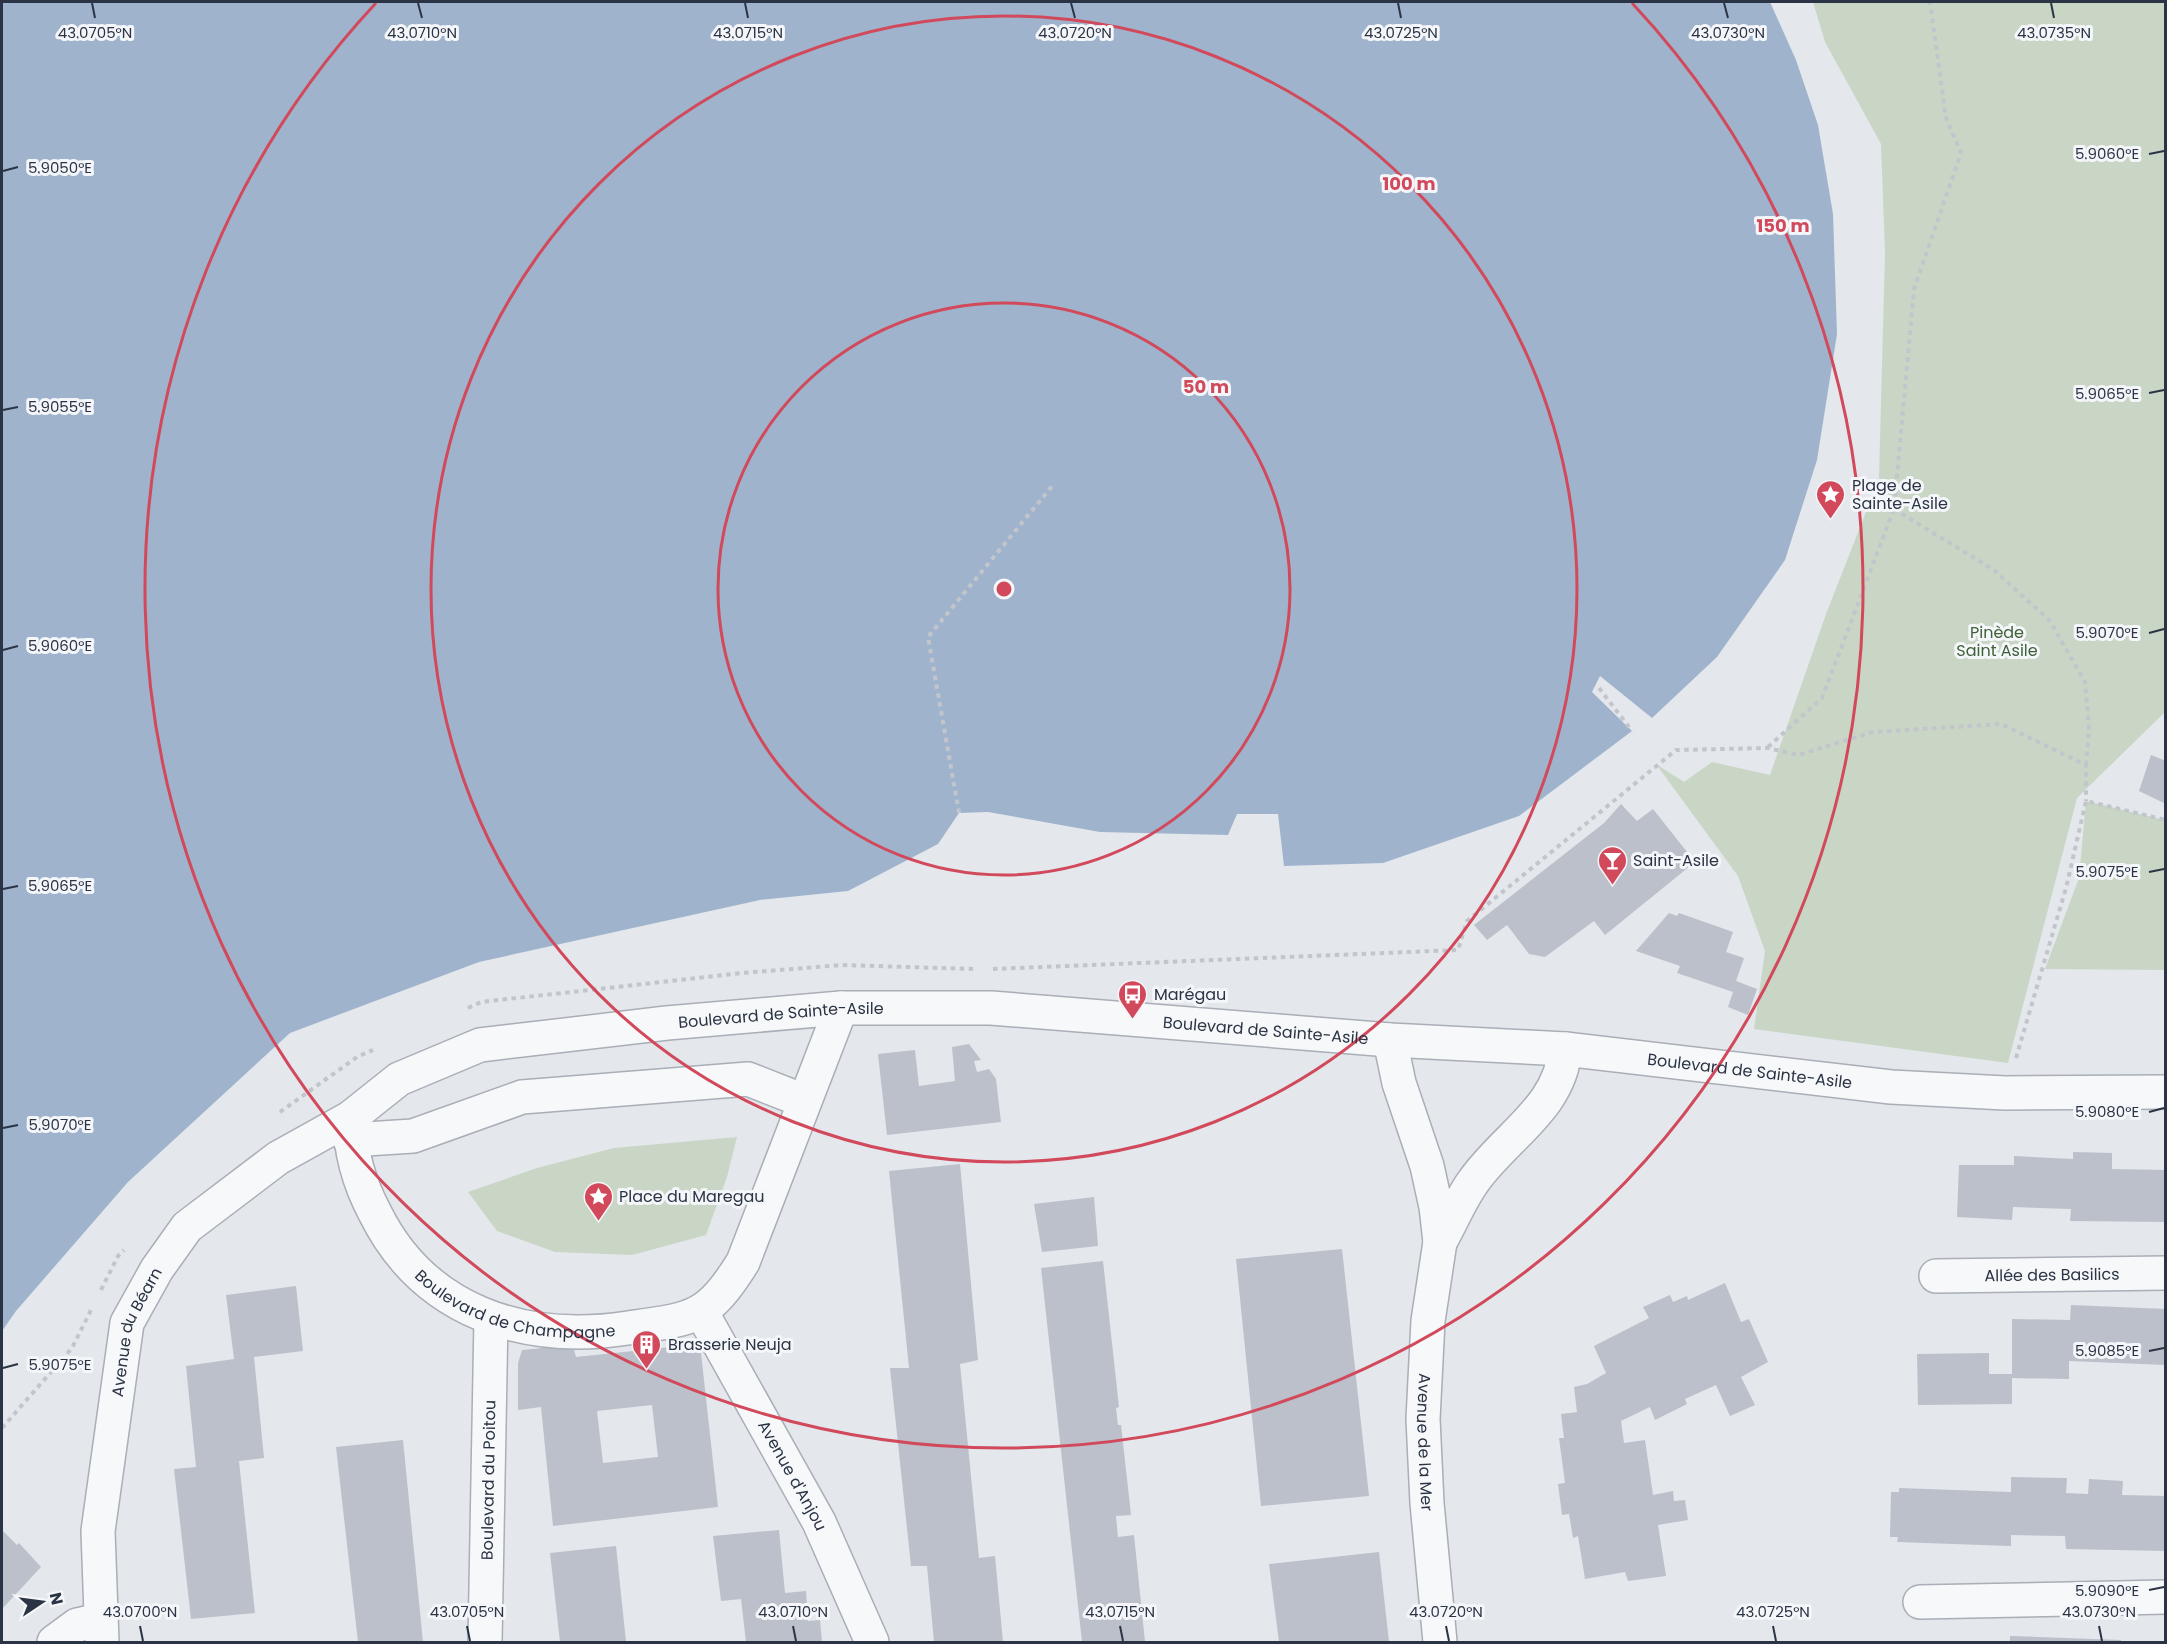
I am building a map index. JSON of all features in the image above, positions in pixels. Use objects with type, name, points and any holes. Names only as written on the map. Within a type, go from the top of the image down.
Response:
[{"type":"street","name":"Boulevard de Sainte-Asile","points":[[350,1129],[399,1079],[480,1045],[667,1023],[842,1008],[991,1008],[1390,1040],[1565,1049],[1891,1087],[2005,1093],[2044,1079],[2166,1092]]},
{"type":"street","name":"Boulevard de Champagne","points":[[350,1129],[361,1185],[381,1227],[411,1268],[438,1293],[491,1318],[529,1330],[567,1334],[609,1331],[669,1322],[702,1313],[725,1292],[743,1263],[842,1008]]},
{"type":"street","name":"Avenue de la Mer","points":[[1390,1040],[1399,1083],[1427,1166],[1436,1207],[1440,1242],[1428,1321],[1423,1419],[1427,1503],[1440,1642]]},
{"type":"street","name":"Avenue de la Mer","points":[[1440,1242],[1473,1182],[1550,1098],[1564,1064],[1565,1049]]},
{"type":"street","points":[[350,1129],[413,1136],[522,1097],[748,1079],[804,1101]]},
{"type":"street","name":"Avenue du Béarn","points":[[100,1631],[98,1532],[128,1323],[157,1269],[187,1227],[278,1158],[350,1129]]},
{"type":"street","name":"Allée des Basilics","points":[[1936,1276],[2166,1273]]},
{"type":"street","name":"Avenue d'Anjou","points":[[702,1313],[819,1522],[872,1642]]},
{"type":"street","name":"Boulevard du Poitou","points":[[485,1642],[491,1318]]},
{"type":"street","points":[[1920,1602],[2166,1597]]},
{"type":"street","points":[[54,1642],[77,1624],[100,1631]]},
{"type":"path","points":[[1768,748],[1822,698],[1893,510],[1914,289],[1961,153],[1946,118],[1930,2]]},
{"type":"path","points":[[959,813],[928,637],[1053,485]]},
{"type":"path","points":[[1893,510],[1994,570],[2050,621],[2085,682],[2089,729],[2086,801],[2066,888],[2005,1093]]},
{"type":"path","points":[[1599,688],[1632,731]]},
{"type":"path","points":[[991,969],[1458,950],[1467,921],[1676,750],[1768,748],[1798,755],[1873,732],[2001,724],[2086,765]]},
{"type":"path","points":[[2086,801],[2166,820]]},
{"type":"path","points":[[842,965],[980,969]]},
{"type":"green space","name":"Pinède Saint Asile","points":[[1813,2],[2165,2],[2165,712],[2077,798],[2008,1063],[1754,1029],[1765,951],[1738,876],[1656,764],[1684,782],[1712,762],[1770,775],[1826,614],[1879,479],[1885,253],[1881,144],[1825,42]]},
{"type":"green space","points":[[2086,801],[2165,820],[2165,970],[2045,969],[2079,878]]},
{"type":"green space","points":[[737,1137],[727,1177],[706,1235],[632,1255],[555,1252],[497,1231],[468,1192],[537,1168],[614,1148]]},
{"type":"water","points":[[2,2],[1770,2],[1796,60],[1818,125],[1833,214],[1837,334],[1817,460],[1785,560],[1717,657],[1652,718],[1600,676],[1592,692],[1632,731],[1519,816],[1383,863],[1284,866],[1278,814],[1237,814],[1228,835],[1100,832],[988,812],[959,813],[938,844],[848,891],[760,900],[479,962],[290,1033],[128,1182],[16,1311],[2,1331]]},
{"type":"building","points":[[2151,755],[2166,761],[2166,804],[2139,791]]},
{"type":"building","name":"Saint-Asile","points":[[1621,804],[1637,821],[1653,809],[1695,862],[1605,935],[1594,921],[1545,957],[1529,954],[1507,925],[1487,940],[1474,925],[1604,823]]},
{"type":"building","points":[[1669,913],[1677,916],[1679,913],[1733,932],[1726,952],[1744,958],[1736,981],[1757,989],[1748,1015],[1728,1007],[1733,992],[1677,973],[1680,966],[1636,951]]},
{"type":"building","points":[[969,1044],[981,1060],[974,1061],[977,1072],[989,1069],[996,1079],[1001,1122],[887,1135],[878,1054],[915,1050],[919,1086],[955,1081],[952,1047]]},
{"type":"building","points":[[2073,1152],[2112,1153],[2112,1169],[2166,1170],[2166,1222],[2070,1221],[2071,1209],[2013,1207],[2012,1220],[1957,1217],[1959,1165],[2014,1165],[2014,1156],[2073,1159]]},
{"type":"building","points":[[960,1164],[978,1360],[960,1364],[979,1558],[995,1556],[1003,1642],[934,1642],[927,1566],[911,1566],[890,1368],[909,1368],[889,1171]]},
{"type":"building","points":[[1094,1197],[1098,1246],[1042,1252],[1034,1204]]},
{"type":"building","points":[[1342,1249],[1369,1496],[1261,1506],[1236,1259]]},
{"type":"building","points":[[1103,1261],[1119,1407],[1116,1408],[1118,1425],[1121,1425],[1131,1515],[1116,1516],[1118,1537],[1134,1535],[1145,1642],[1082,1642],[1041,1268]]},
{"type":"building","points":[[1725,1283],[1741,1322],[1749,1319],[1768,1362],[1741,1377],[1755,1405],[1730,1416],[1716,1385],[1685,1399],[1687,1404],[1655,1420],[1650,1407],[1621,1421],[1624,1443],[1645,1440],[1653,1495],[1673,1491],[1674,1501],[1685,1500],[1688,1520],[1658,1525],[1666,1576],[1628,1581],[1625,1572],[1585,1579],[1578,1536],[1573,1538],[1569,1514],[1562,1515],[1558,1484],[1565,1483],[1559,1438],[1564,1438],[1561,1414],[1577,1412],[1574,1387],[1587,1384],[1606,1373],[1594,1346],[1649,1318],[1643,1307],[1670,1295],[1673,1302],[1687,1296],[1688,1300]]},
{"type":"building","points":[[296,1286],[303,1351],[254,1357],[264,1458],[239,1461],[255,1613],[191,1619],[174,1469],[196,1467],[186,1366],[234,1359],[226,1295]]},
{"type":"building","points":[[2071,1305],[2166,1309],[2166,1365],[2069,1361],[2069,1379],[2012,1378],[2012,1404],[1918,1405],[1917,1354],[1989,1353],[1989,1374],[2012,1374],[2012,1319],[2070,1320]]},
{"type":"building","points":[[700,1344],[718,1507],[553,1526],[541,1407],[518,1410],[518,1363],[522,1350],[573,1345],[576,1357]],"holes":[[[652,1405],[658,1457],[603,1463],[597,1411]]]},
{"type":"building","points":[[403,1440],[423,1642],[358,1642],[336,1447]]},
{"type":"building","points":[[2011,1477],[2067,1478],[2066,1493],[2088,1494],[2089,1479],[2123,1481],[2122,1495],[2166,1496],[2166,1551],[2066,1549],[2065,1536],[2011,1535],[2011,1546],[1897,1542],[1898,1537],[1890,1537],[1891,1492],[1899,1492],[1899,1488],[2011,1492]]},
{"type":"building","points":[[2,1530],[17,1545],[19,1543],[41,1567],[2,1609]]},
{"type":"building","points":[[779,1530],[785,1593],[806,1591],[808,1621],[820,1620],[822,1642],[746,1642],[741,1599],[721,1601],[713,1536]]},
{"type":"building","points":[[616,1546],[626,1642],[560,1642],[550,1553]]},
{"type":"building","points":[[1379,1552],[1389,1642],[1279,1642],[1269,1564]]},
{"type":"building","points":[[2010,1636],[2121,1640],[2121,1642],[2010,1642]]},
{"type":"place","name":"Plage de Sainte-Asile","points":[[1831,520]]},
{"type":"place","name":"Saint-Asile","points":[[1612,886]]},
{"type":"place","name":"Marégau","points":[[1133,1020]]},
{"type":"place","name":"Place du Maregau","points":[[598,1222]]},
{"type":"place","name":"Brasserie Neuja","points":[[647,1370]]}]
